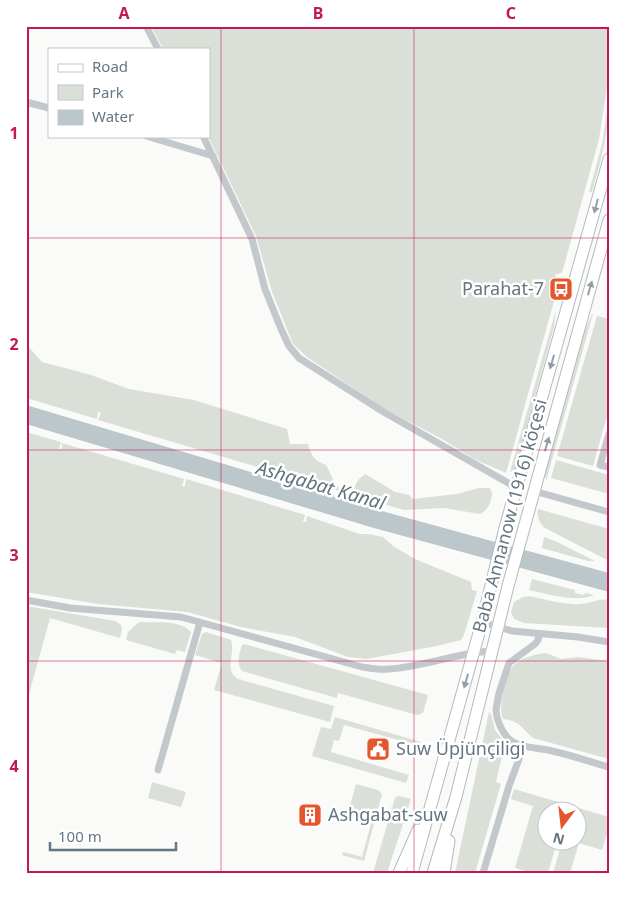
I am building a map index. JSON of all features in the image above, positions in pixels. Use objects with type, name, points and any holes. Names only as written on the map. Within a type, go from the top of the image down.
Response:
[{"type":"main road","name":"Baba Annanow (1916) köçesi","points":[[412,873],[474,652],[505,528],[609,159]]},
{"type":"main road","name":"Baba Annanow (1916) köçesi","points":[[433,873],[456,797],[508,586],[609,220]]},
{"type":"main road","points":[[444,873],[456,797]]},
{"type":"main road","points":[[399,873],[432,798]]},
{"type":"street","points":[[146,26],[157,48]]},
{"type":"street","points":[[26,102],[48,108]]},
{"type":"street","points":[[153,138],[213,156]]},
{"type":"street","points":[[204,138],[252,238],[265,289],[281,329],[289,346],[299,358],[382,411],[517,488]]},
{"type":"street","points":[[609,434],[600,465],[609,467]]},
{"type":"street","points":[[534,491],[609,512]]},
{"type":"street","points":[[26,600],[70,608],[181,617],[362,667],[387,669],[406,667],[474,652],[491,651]]},
{"type":"street","points":[[158,770],[200,622]]},
{"type":"street","points":[[482,622],[512,631],[609,642]]},
{"type":"street","points":[[539,634],[535,644],[512,661],[506,668],[496,709],[500,725],[506,736],[519,745],[546,749],[609,767]]},
{"type":"street","points":[[483,873],[519,759],[519,745]]},
{"type":"green space","points":[[151,26],[609,26],[609,74],[599,139],[562,273],[556,274],[554,284],[558,287],[506,473],[474,459],[442,439],[383,408],[307,357],[293,344],[272,292],[256,236],[209,138],[210,48],[162,48]]},
{"type":"green space","points":[[609,99],[608,123],[604,146],[592,192],[589,192],[602,144]]},
{"type":"green space","points":[[556,310],[554,327],[515,469],[510,472]]},
{"type":"green space","points":[[592,314],[546,481],[545,473],[584,333]]},
{"type":"green space","points":[[597,316],[609,319],[609,409],[593,466],[557,456]]},
{"type":"green space","points":[[26,344],[42,362],[91,375],[129,389],[194,400],[287,429],[290,444],[308,444],[314,458],[326,465],[335,483],[346,490],[352,490],[359,479],[365,474],[395,492],[409,495],[413,499],[457,494],[479,488],[490,488],[492,493],[490,502],[487,508],[480,514],[444,508],[404,510],[98,420],[101,413],[98,412],[97,419],[26,398]]},
{"type":"green space","points":[[26,432],[61,442],[59,449],[62,449],[62,443],[184,479],[182,486],[185,486],[186,479],[305,515],[303,522],[306,522],[307,516],[360,534],[383,537],[393,546],[415,559],[471,582],[472,590],[477,591],[464,635],[461,640],[437,646],[366,659],[348,657],[295,637],[241,627],[187,612],[98,604],[26,592]]},
{"type":"green space","points":[[556,460],[609,475],[609,494],[551,478]]},
{"type":"green space","points":[[538,509],[609,529],[609,561],[545,528],[539,520]]},
{"type":"green space","points":[[544,537],[595,561],[588,561],[542,548]]},
{"type":"green space","points":[[532,579],[575,590],[575,593],[594,595],[571,598],[529,590]]},
{"type":"green space","points":[[530,596],[575,604],[609,600],[609,628],[524,623],[514,619],[511,612],[514,602],[523,597]]},
{"type":"green space","points":[[26,606],[115,621],[121,625],[120,638],[50,618],[26,705]]},
{"type":"green space","points":[[139,622],[167,622],[186,628],[191,632],[185,652],[177,650],[175,654],[126,640],[128,632]]},
{"type":"green space","points":[[206,632],[231,640],[231,671],[238,679],[334,706],[330,722],[214,690],[222,663],[195,655],[202,634]]},
{"type":"green space","points":[[242,645],[428,695],[423,713],[417,715],[338,693],[337,698],[242,671],[239,659]]},
{"type":"green space","points":[[546,653],[561,659],[578,657],[609,661],[609,759],[533,738],[517,723],[503,719],[501,714],[502,699],[506,681],[512,667],[526,657]]},
{"type":"green space","points":[[489,712],[495,730],[509,748],[511,756],[502,756],[496,782],[501,784],[475,873],[455,873]]},
{"type":"green space","points":[[335,717],[421,742],[420,746],[344,725],[339,741],[334,740],[331,752],[409,775],[406,783],[312,756],[321,727],[331,729]]},
{"type":"green space","points":[[152,782],[186,792],[181,807],[148,798]]},
{"type":"green space","points":[[356,784],[378,790],[382,794],[364,861],[342,855],[343,852],[362,857],[373,816],[349,809]]},
{"type":"green space","points":[[514,789],[558,802],[538,802],[538,852],[554,852],[548,873],[532,873],[515,868],[533,806],[511,799]]},
{"type":"green space","points":[[399,796],[411,799],[387,873],[373,873],[394,801]]},
{"type":"green space","points":[[588,811],[609,817],[609,828],[602,850],[588,846]]},
{"type":"green space","points":[[559,852],[576,852],[570,873],[553,873]]},
{"type":"water","points":[[26,405],[378,510],[609,573],[609,592],[374,528],[26,424]]},
{"type":"place","name":"Parahat-7","points":[[561,289]]},
{"type":"place","name":"Suw Üpjünçiligi","points":[[378,749]]},
{"type":"place","name":"Ashgabat-suw","points":[[310,815]]},
{"type":"water label","name":"Ashgabat Kanal","points":[[321,485]]}]
